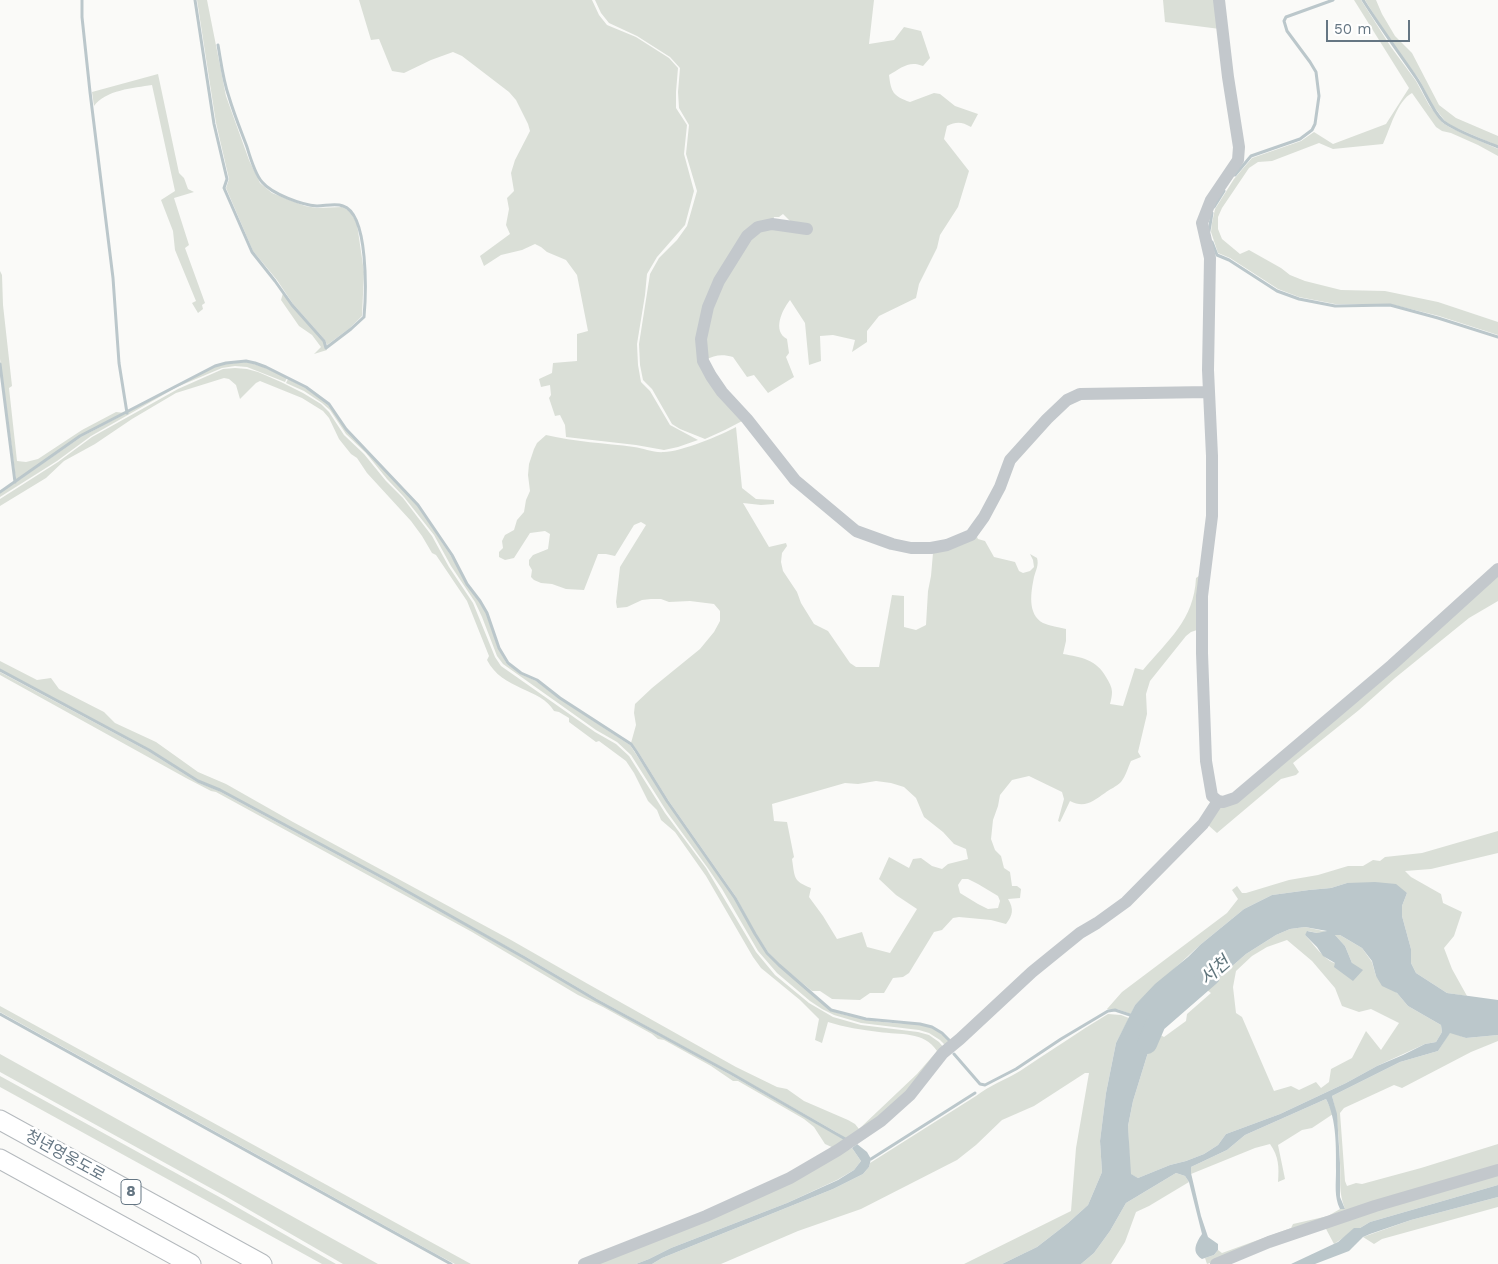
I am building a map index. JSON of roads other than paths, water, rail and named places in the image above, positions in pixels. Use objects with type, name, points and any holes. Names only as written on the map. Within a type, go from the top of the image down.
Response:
[{"type":"highway","name":"청년영웅도로","points":[[0,1120],[262,1264]]},
{"type":"highway","name":"청년영웅도로","points":[[0,1159],[191,1264]]},
{"type":"street","points":[[1219,0],[1239,147],[1238,160],[1211,200],[1202,223],[1210,258],[1208,312],[1212,456],[1212,516],[1202,596],[1202,653],[1206,761],[1212,796],[1218,801],[1223,802],[1235,798],[1392,665],[1498,569]]},
{"type":"street","points":[[807,229],[772,224],[758,227],[747,236],[719,281],[708,307],[702,339],[703,360],[722,392],[747,419],[795,480],[856,531],[892,544],[910,548],[947,546],[972,535],[1000,487],[1010,460],[1047,418],[1068,400],[1080,394],[1209,392]]},
{"type":"street","points":[[584,1264],[706,1216],[790,1178],[874,1126],[910,1094],[943,1053],[1032,972],[1080,934],[1126,902],[1203,824],[1218,801]]},
{"type":"street","points":[[1216,1264],[1269,1242],[1375,1206],[1498,1170]]},
{"type":"water","points":[[1375,882],[1396,884],[1407,893],[1402,906],[1402,916],[1411,949],[1411,963],[1416,973],[1447,993],[1498,1000],[1498,1035],[1466,1038],[1450,1033],[1438,1051],[1400,1062],[1332,1096],[1337,1114],[1340,1197],[1345,1209],[1340,1209],[1337,1200],[1335,1134],[1330,1107],[1326,1099],[1245,1135],[1227,1150],[1191,1167],[1201,1216],[1208,1237],[1218,1244],[1218,1250],[1214,1255],[1202,1259],[1197,1253],[1196,1244],[1202,1234],[1189,1182],[1185,1176],[1176,1173],[1126,1203],[1110,1231],[1094,1253],[1081,1264],[1002,1264],[1037,1247],[1088,1205],[1102,1172],[1100,1141],[1106,1093],[1116,1043],[1135,1005],[1155,984],[1244,909],[1272,895],[1331,888],[1347,883]],"holes":[[[1305,927],[1327,931],[1317,933],[1307,931],[1305,935],[1323,956],[1335,963],[1334,967],[1353,981],[1363,970],[1352,963],[1345,946],[1335,935],[1340,935],[1362,948],[1372,961],[1376,976],[1382,986],[1397,993],[1408,1006],[1441,1025],[1442,1032],[1436,1042],[1425,1044],[1377,1066],[1280,1114],[1226,1134],[1218,1145],[1204,1154],[1138,1178],[1131,1174],[1128,1126],[1133,1101],[1154,1033],[1164,1010],[1175,1000],[1214,982],[1246,954],[1276,935],[1290,929]]]},
{"type":"water","points":[[857,1144],[867,1152],[871,1159],[869,1167],[863,1174],[833,1189],[662,1258],[652,1264],[636,1264],[671,1248],[787,1203],[838,1180],[854,1170],[861,1161],[852,1148]]},
{"type":"water","points":[[1498,1185],[1498,1197],[1411,1220],[1370,1234],[1363,1237],[1349,1251],[1315,1264],[1291,1264],[1338,1242],[1354,1228],[1360,1228],[1370,1222]]},
{"type":"waterway","points":[[82,0],[90,92],[113,278],[119,363],[127,413]]},
{"type":"waterway","points":[[195,0],[214,124],[227,179],[224,188],[252,252],[292,305],[324,341],[326,348],[364,317],[364,256],[358,224],[351,212],[343,206],[303,204],[280,195],[262,182],[253,165],[227,91],[218,45]]},
{"type":"waterway","points":[[1235,175],[1251,156],[1300,139],[1312,130],[1315,124],[1319,96],[1316,72],[1287,31],[1284,21],[1286,17],[1333,0]]},
{"type":"waterway","points":[[1363,0],[1443,121],[1461,132],[1498,147]]},
{"type":"waterway","points":[[1214,207],[1224,191]]},
{"type":"waterway","points":[[1209,231],[1212,213]]},
{"type":"waterway","points":[[1212,242],[1217,255],[1229,260],[1277,291],[1299,299],[1335,306],[1390,305],[1498,337]]},
{"type":"waterway","points":[[0,492],[80,436],[215,366],[246,361],[255,363],[306,387],[329,404],[346,429],[418,505],[452,555],[467,584],[487,613],[499,648],[508,663],[521,673],[537,680],[560,698],[631,744],[667,801],[735,898],[767,953],[831,1010],[866,1019],[920,1024],[932,1027],[949,1040]]},
{"type":"waterway","points":[[0,364],[15,482]]},
{"type":"waterway","points":[[0,670],[149,750],[198,781],[220,790],[387,880],[596,1000],[732,1074],[847,1140]]},
{"type":"waterway","name":"서천","points":[[1147,1044],[1156,1023],[1210,976]]},
{"type":"waterway","points":[[954,1054],[980,1084],[985,1085],[1016,1069],[1108,1011],[1115,1010],[1130,1015]]},
{"type":"waterway","points":[[0,1014],[451,1264]]},
{"type":"waterway","points":[[871,1159],[975,1093]]}]
